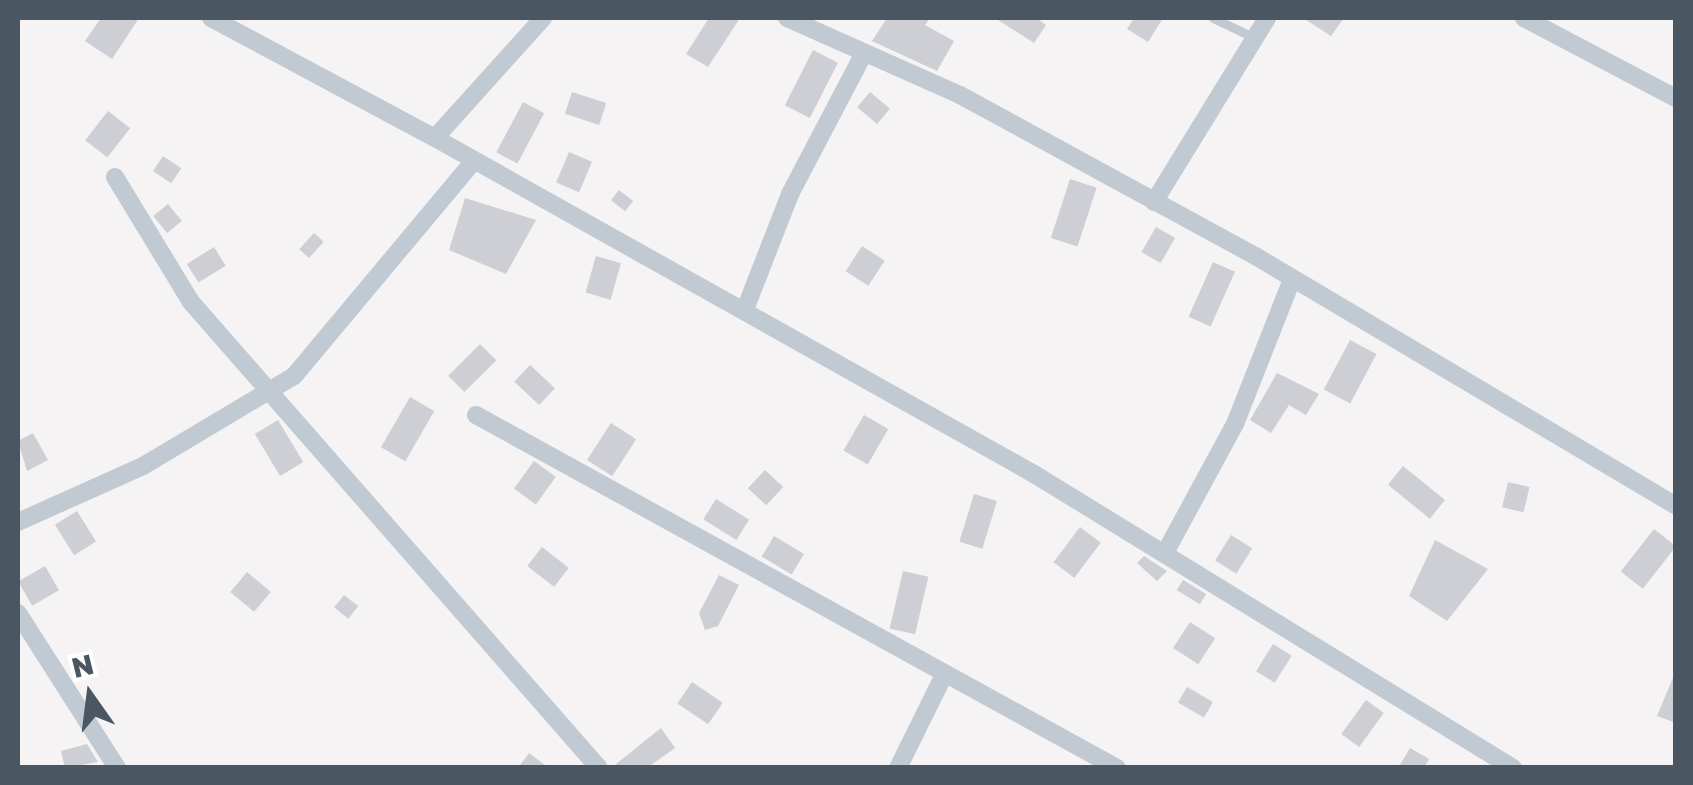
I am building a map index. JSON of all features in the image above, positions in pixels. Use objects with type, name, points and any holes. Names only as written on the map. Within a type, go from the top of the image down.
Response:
[{"type":"street","points":[[211,18],[435,138],[472,163],[746,307],[1166,551],[1514,768]]},
{"type":"street","points":[[435,138],[543,18]]},
{"type":"street","points":[[788,18],[863,55],[960,95],[1292,279],[1676,506]]},
{"type":"street","points":[[1154,202],[1268,18]]},
{"type":"street","points":[[1524,18],[1676,98]]},
{"type":"street","points":[[746,307],[790,194],[863,55]]},
{"type":"street","points":[[18,522],[271,395],[332,340],[472,163]]},
{"type":"street","points":[[115,178],[152,250],[271,395],[599,768]]},
{"type":"street","points":[[1166,551],[1235,424],[1292,279]]},
{"type":"street","points":[[476,414],[942,679],[1117,768]]},
{"type":"street","points":[[18,614],[118,768]]},
{"type":"street","points":[[898,768],[942,679]]},
{"type":"lane","points":[[1213,18],[1253,37]]},
{"type":"building","points":[[101,18],[139,18],[112,59],[85,41]]},
{"type":"building","points":[[709,18],[740,18],[708,67],[686,54]]},
{"type":"building","points":[[887,18],[930,18],[925,25],[954,41],[937,71],[872,41]]},
{"type":"building","points":[[995,18],[1036,18],[1046,25],[1034,43]]},
{"type":"building","points":[[1134,18],[1163,18],[1148,42],[1127,29]]},
{"type":"building","points":[[1303,18],[1344,18],[1331,36]]},
{"type":"building","points":[[813,50],[838,63],[810,118],[785,105]]},
{"type":"building","points":[[572,92],[606,103],[599,125],[565,114]]},
{"type":"building","points":[[870,92],[890,109],[877,124],[857,107]]},
{"type":"building","points":[[523,102],[544,113],[517,164],[496,152]]},
{"type":"building","points":[[108,111],[130,128],[107,157],[85,140]]},
{"type":"building","points":[[569,152],[592,162],[579,192],[556,182]]},
{"type":"building","points":[[163,156],[181,168],[171,183],[153,171]]},
{"type":"building","points":[[1070,179],[1097,188],[1077,247],[1051,238]]},
{"type":"building","points":[[619,190],[633,201],[625,211],[611,200]]},
{"type":"building","points":[[465,198],[536,220],[506,274],[449,250]]},
{"type":"building","points":[[168,204],[182,221],[167,233],[153,216]]},
{"type":"building","points":[[1156,227],[1175,238],[1161,263],[1142,252]]},
{"type":"building","points":[[314,233],[324,242],[309,258],[299,249]]},
{"type":"building","points":[[862,246],[885,261],[868,286],[846,271]]},
{"type":"building","points":[[214,247],[226,266],[199,283],[187,264]]},
{"type":"building","points":[[596,256],[621,263],[611,300],[586,293]]},
{"type":"building","points":[[1213,262],[1235,272],[1211,327],[1189,317]]},
{"type":"building","points":[[1350,340],[1376,354],[1350,404],[1324,389]]},
{"type":"building","points":[[480,344],[496,360],[464,392],[448,376]]},
{"type":"building","points":[[530,365],[555,388],[539,405],[514,382]]},
{"type":"building","points":[[1277,373],[1319,394],[1306,415],[1289,405],[1271,433],[1250,420]]},
{"type":"building","points":[[410,397],[434,411],[405,461],[381,447]]},
{"type":"building","points":[[864,415],[888,429],[868,465],[844,451]]},
{"type":"building","points":[[278,420],[303,462],[280,476],[255,434]]},
{"type":"building","points":[[611,423],[636,439],[612,476],[587,460]]},
{"type":"building","points":[[33,433],[48,460],[27,471],[18,441]]},
{"type":"building","points":[[534,461],[556,477],[536,504],[514,489]]},
{"type":"building","points":[[1403,466],[1445,500],[1430,519],[1388,485]]},
{"type":"building","points":[[765,470],[783,487],[766,505],[748,488]]},
{"type":"building","points":[[1508,482],[1529,487],[1524,512],[1502,507]]},
{"type":"building","points":[[974,494],[997,501],[982,549],[959,542]]},
{"type":"building","points":[[716,499],[749,520],[736,540],[703,519]]},
{"type":"building","points":[[77,511],[96,542],[74,555],[55,525]]},
{"type":"building","points":[[1080,527],[1101,543],[1074,578],[1054,562]]},
{"type":"building","points":[[1654,529],[1676,546],[1643,589],[1621,572]]},
{"type":"building","points":[[1231,535],[1252,548],[1236,574],[1215,560]]},
{"type":"building","points":[[774,536],[804,554],[792,575],[762,557]]},
{"type":"building","points":[[1435,540],[1488,569],[1447,621],[1409,596]]},
{"type":"building","points":[[542,547],[569,568],[554,587],[527,566]]},
{"type":"building","points":[[1144,556],[1167,571],[1157,581],[1137,563]]},
{"type":"building","points":[[45,566],[59,590],[32,606],[18,582]]},
{"type":"building","points":[[903,571],[928,577],[915,634],[890,628]]},
{"type":"building","points":[[247,572],[271,592],[254,612],[230,592]]},
{"type":"building","points":[[719,575],[739,585],[718,626],[705,630],[699,613]]},
{"type":"building","points":[[1183,580],[1206,594],[1200,604],[1177,590]]},
{"type":"building","points":[[344,595],[358,606],[348,619],[334,608]]},
{"type":"building","points":[[1190,622],[1215,638],[1198,664],[1173,648]]},
{"type":"building","points":[[1273,644],[1292,656],[1275,683],[1256,671]]},
{"type":"building","points":[[1676,673],[1676,723],[1657,716]]},
{"type":"building","points":[[692,682],[723,703],[708,724],[677,704]]},
{"type":"building","points":[[1187,687],[1213,702],[1204,718],[1178,703]]},
{"type":"building","points":[[1366,700],[1384,713],[1359,747],[1341,734]]},
{"type":"building","points":[[661,728],[675,748],[647,768],[611,768]]},
{"type":"building","points":[[87,744],[98,762],[65,768],[61,751]]},
{"type":"building","points":[[1410,748],[1429,759],[1424,768],[1398,768]]},
{"type":"building","points":[[529,753],[549,768],[518,768]]}]
